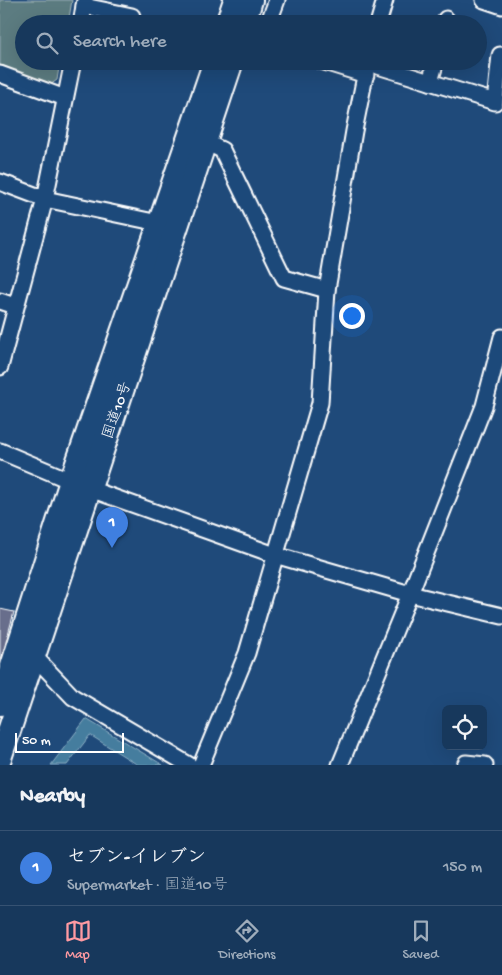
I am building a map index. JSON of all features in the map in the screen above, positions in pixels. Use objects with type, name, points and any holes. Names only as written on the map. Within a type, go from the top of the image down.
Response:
[{"type":"highway","points":[[234,15],[235,0]]},
{"type":"highway","points":[[240,15],[252,0]]},
{"type":"highway","name":"国道10号","points":[[197,140],[213,70]]},
{"type":"highway","name":"国道10号","points":[[0,704],[80,485],[197,140],[228,70]]},
{"type":"highway","name":"国道10号","points":[[0,758],[34,656],[80,485]]},
{"type":"street","points":[[271,15],[277,0]]},
{"type":"street","points":[[381,15],[385,0]]},
{"type":"street","points":[[484,0],[502,6]]},
{"type":"street","points":[[85,3],[128,15]]},
{"type":"street","points":[[383,70],[495,102],[500,55]]},
{"type":"street","points":[[0,367],[45,199],[71,70]]},
{"type":"street","points":[[201,765],[247,653],[320,403],[327,290],[366,70]]},
{"type":"street","points":[[430,82],[433,70]]},
{"type":"street","points":[[0,74],[65,98]]},
{"type":"street","points":[[197,140],[222,150],[284,278],[327,290]]},
{"type":"street","points":[[0,182],[45,199],[168,225]]},
{"type":"street","points":[[0,301],[15,306]]},
{"type":"street","points":[[340,765],[484,406],[502,337]]},
{"type":"street","points":[[0,451],[80,485],[275,555],[410,594],[502,616]]},
{"type":"street","points":[[34,656],[73,697],[189,765]]},
{"type":"street","points":[[465,765],[466,763],[485,765]]},
{"type":"green space","points":[[0,0],[72,0],[70,15],[15,15],[15,70],[59,70],[57,80],[50,85],[0,65]]},
{"type":"water","points":[[86,719],[163,765],[138,765],[90,735],[67,765],[51,765]]},
{"type":"building","points":[[0,609],[14,612],[0,664]]},
{"type":"place","name":"セブン-イレブン","points":[[112,548]]}]
